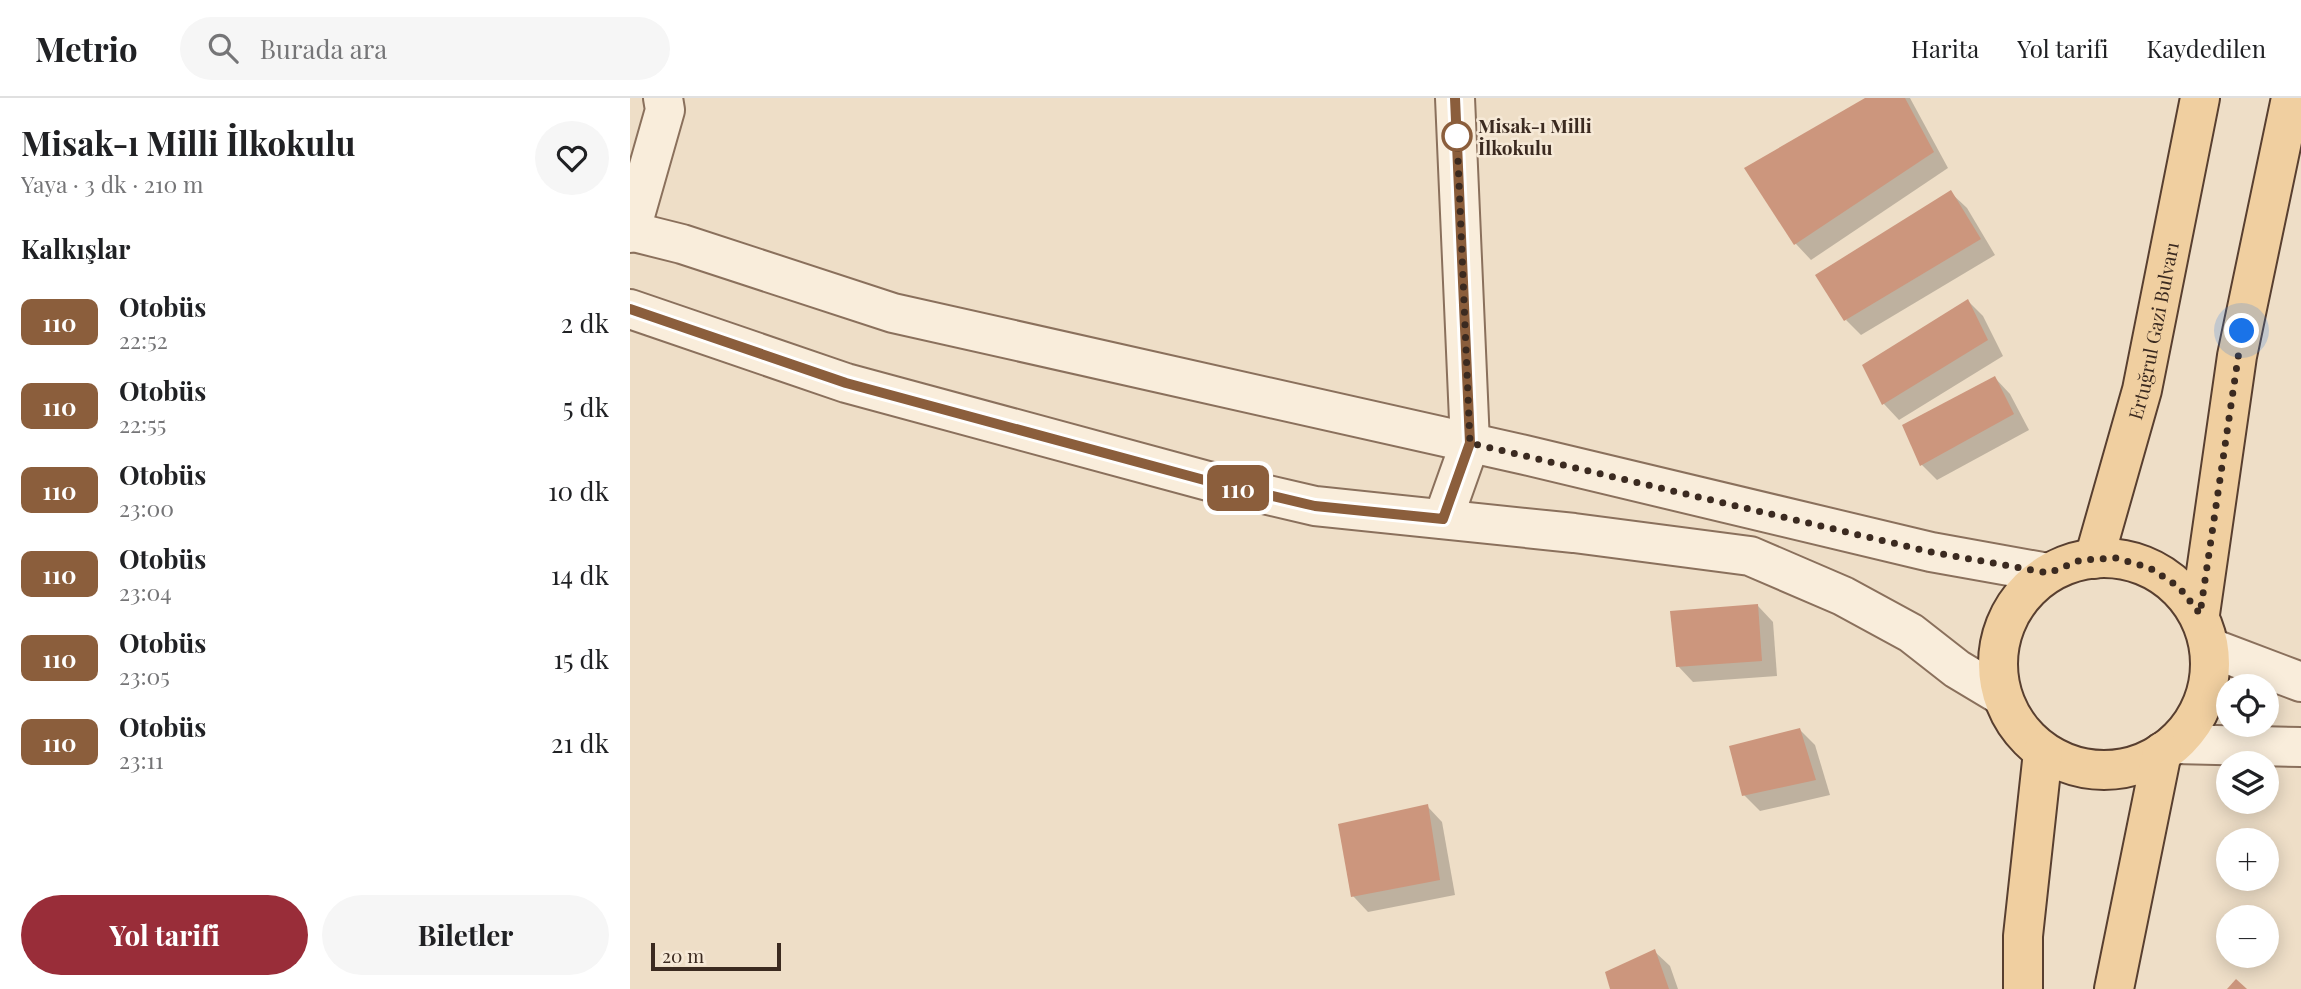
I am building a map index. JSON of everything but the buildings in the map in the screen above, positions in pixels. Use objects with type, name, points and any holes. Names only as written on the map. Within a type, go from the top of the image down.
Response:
[{"type":"main road","name":"Ertuğrul Gazi Bulvarı","points":[[2094,559],[2142,390],[2200,98]]},
{"type":"main road","points":[[2205,631],[2179,587],[2150,568],[2116,558],[2081,560],[2049,573],[2022,596],[2004,626],[1997,661],[2002,696],[2018,727],[2043,752],[2076,767],[2111,771],[2146,763],[2169,748],[2198,717],[2210,683],[2205,631],[2237,356],[2291,98]]},
{"type":"main road","points":[[2114,989],[2169,748]]},
{"type":"main road","points":[[2023,989],[2023,936],[2043,752]]},
{"type":"street","points":[[663,98],[666,110],[630,231],[682,244],[893,313],[1470,443],[1931,552],[2049,573]]},
{"type":"street","points":[[1443,519],[1470,443],[1455,98]]},
{"type":"street","points":[[630,309],[846,383],[1208,481],[1315,506],[1750,556],[1843,597],[1911,633],[1956,668],[2002,696]]},
{"type":"street","points":[[2205,631],[2301,682]]},
{"type":"street","points":[[2169,748],[2301,747]]},
{"type":"bus line","name":"110","points":[[630,309],[846,383],[1208,481],[1315,506],[1443,519],[1470,443],[1455,98]]},
{"type":"place","name":"Misak-ı Milli İlkokulu","points":[[1457,136]]},
{"type":"route","points":[[1457,136],[1470,443],[1931,552],[2049,573],[2081,560],[2116,558],[2150,568],[2179,587],[2200,614],[2242,331]]}]
